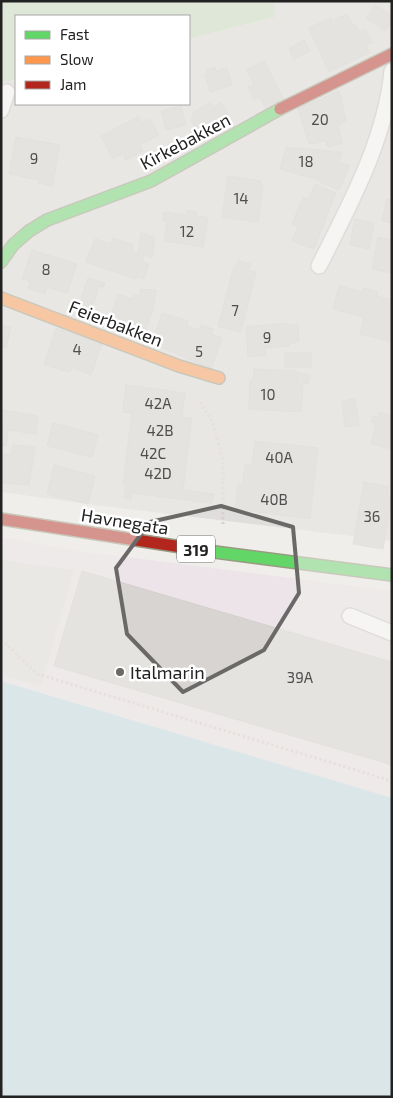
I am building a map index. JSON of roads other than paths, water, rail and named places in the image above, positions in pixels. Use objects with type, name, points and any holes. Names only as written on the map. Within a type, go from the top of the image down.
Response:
[{"type":"street","name":"Kirkebakken","points":[[1,260],[18,238],[45,222],[74,209],[149,182],[283,107],[392,54]]},
{"type":"street","name":"Feierbakken","points":[[1,298],[179,366],[219,378]]},
{"type":"street","name":"Havnegata","points":[[1,519],[218,552],[392,575]]},
{"type":"lane","points":[[319,266],[368,162],[389,96],[392,71]]},
{"type":"lane","points":[[1,110],[7,92]]},
{"type":"lane","points":[[350,616],[392,634]]},
{"type":"water","points":[[1,681],[392,798],[392,1097],[1,1097]]},
{"type":"place","name":"Italmarin","points":[[120,672]]}]
